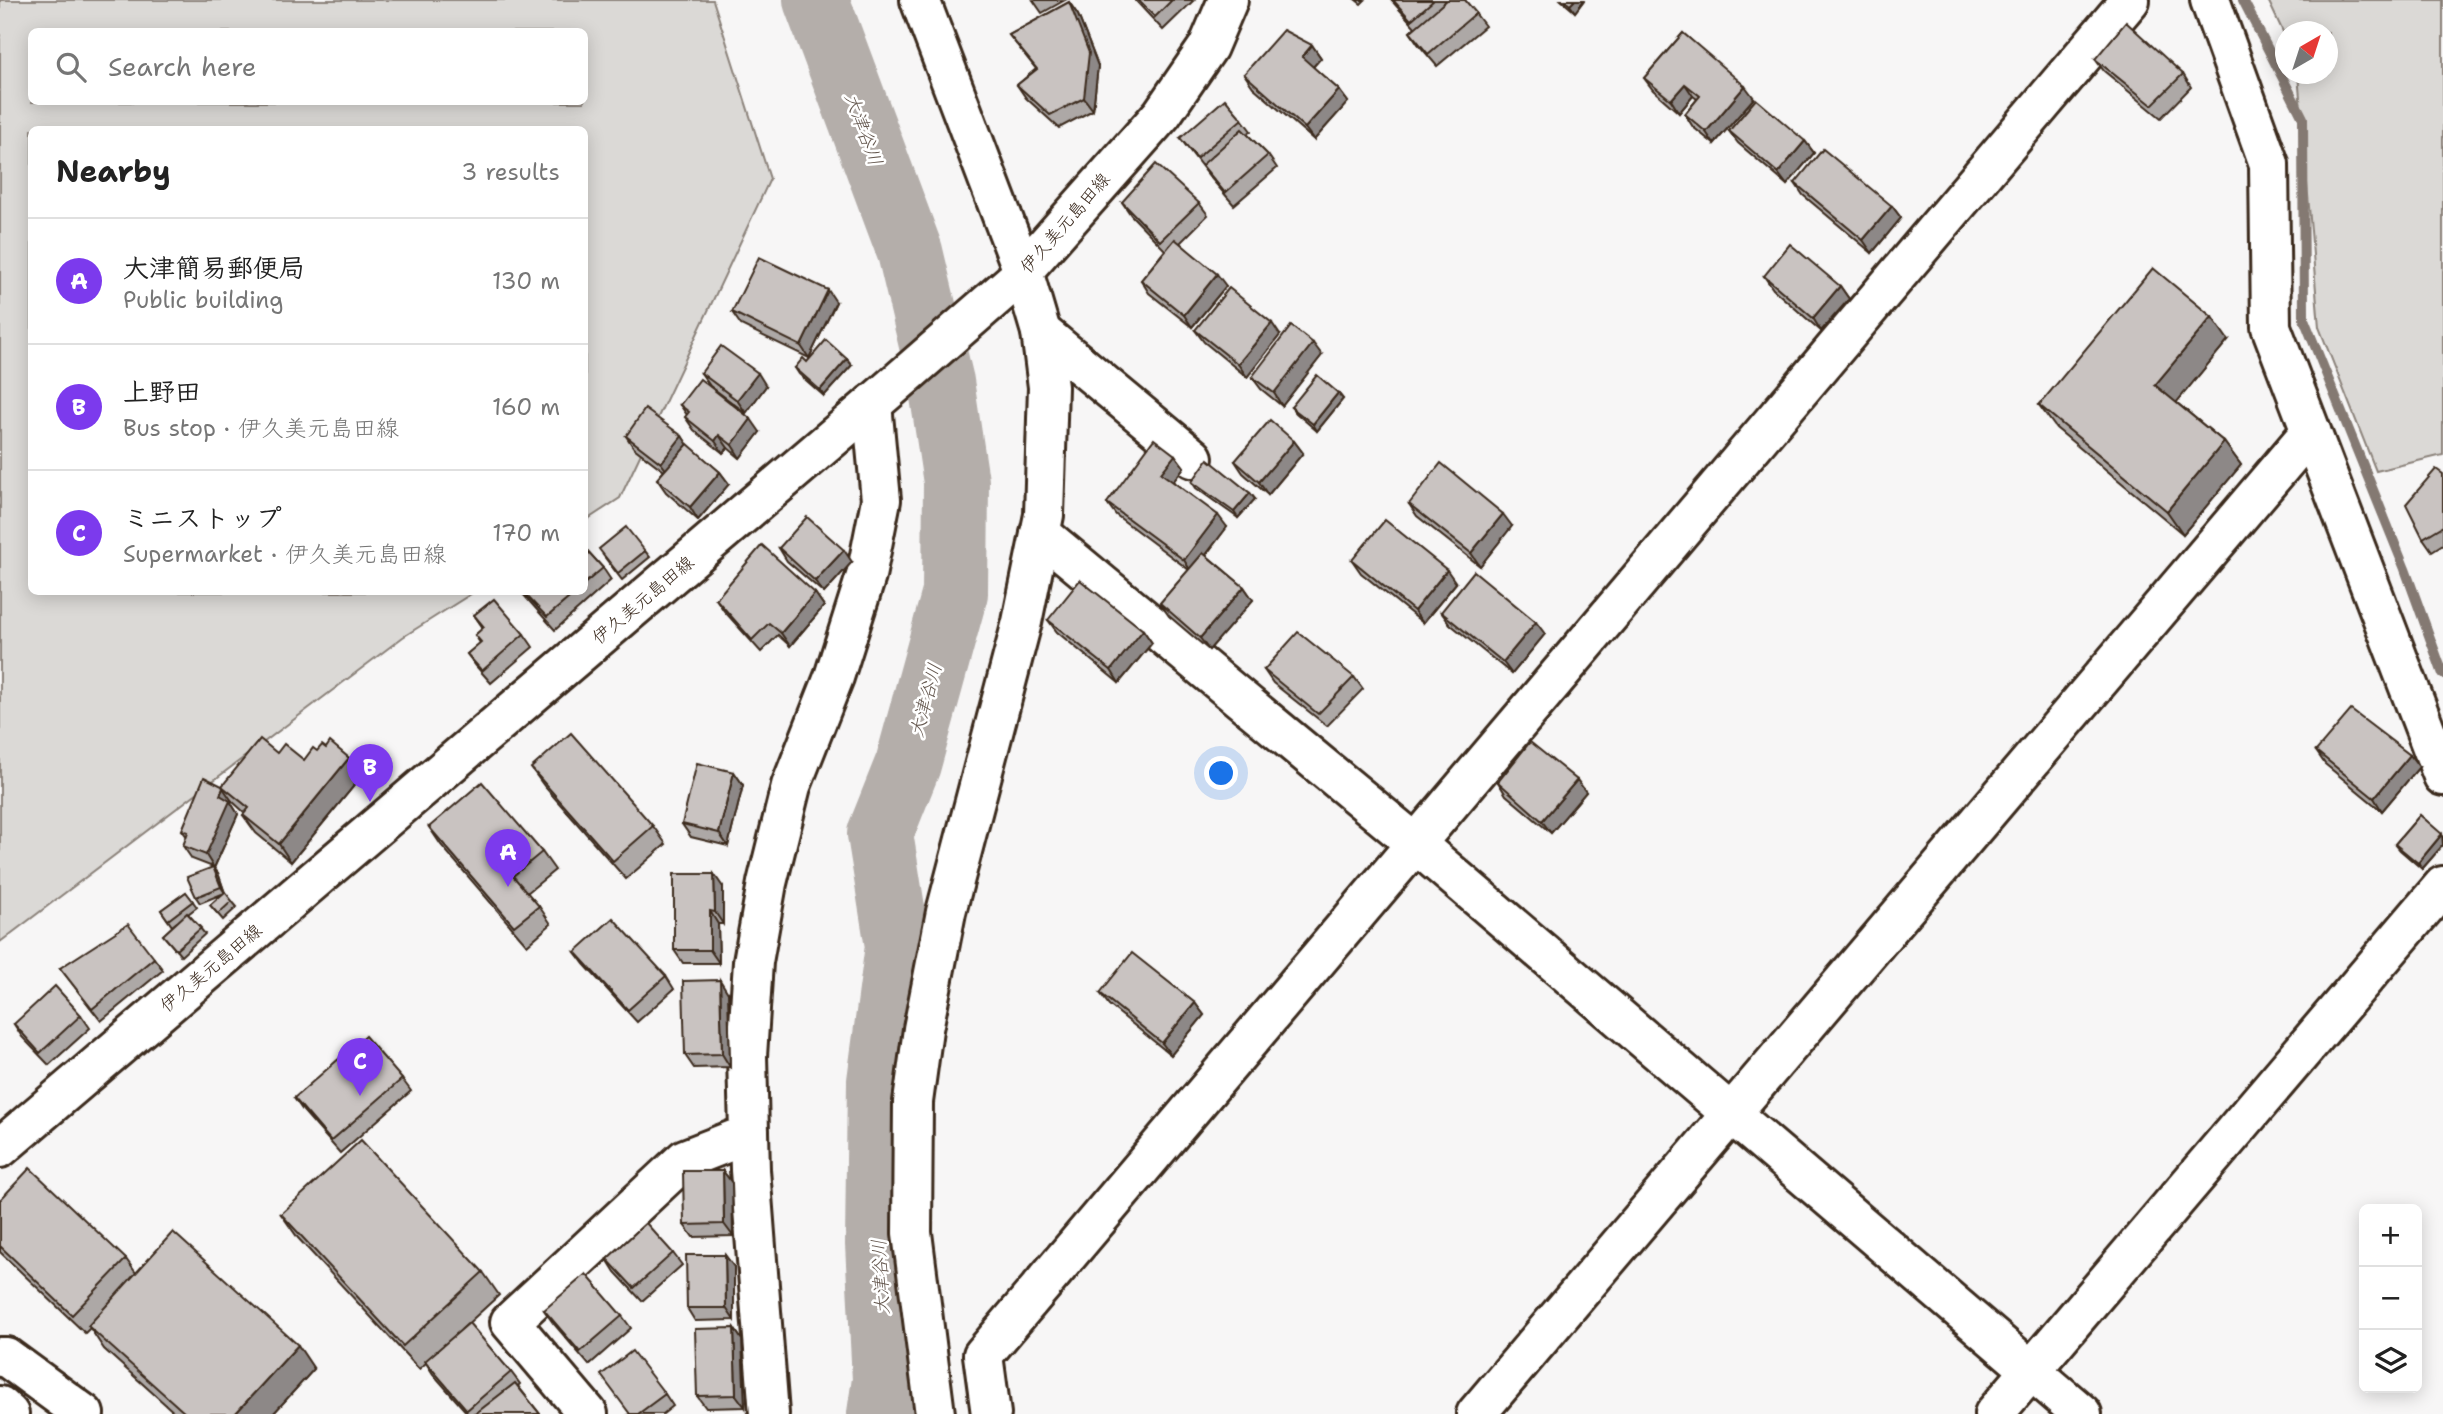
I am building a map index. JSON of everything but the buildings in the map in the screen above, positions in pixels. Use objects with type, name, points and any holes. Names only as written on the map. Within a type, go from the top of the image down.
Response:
[{"type":"main road","points":[[920,0],[1041,332],[1048,387],[1044,515],[1022,622],[946,912],[923,1029],[914,1102],[912,1233],[935,1414]]},
{"type":"main road","name":"伊久美元島田線","points":[[0,1149],[878,399],[1019,275],[1162,114],[1208,47],[1228,0]]},
{"type":"main road","points":[[2210,0],[2269,163],[2271,327],[2443,776]]},
{"type":"main road","points":[[991,1414],[984,1355],[2127,1]]},
{"type":"main road","points":[[1041,332],[1193,458]]},
{"type":"main road","points":[[769,1414],[757,1283],[749,1134],[747,1056],[753,962],[767,883],[791,786],[834,677],[866,576],[881,500],[878,399]]},
{"type":"main road","points":[[1476,1414],[2311,431]]},
{"type":"main road","points":[[1040,533],[1416,844],[2082,1414]]},
{"type":"main road","points":[[1994,1414],[2443,886]]},
{"type":"main road","points":[[588,1414],[510,1322],[685,1159],[749,1134]]},
{"type":"main road","points":[[0,1357],[6,1357],[84,1414]]},
{"type":"main road","points":[[0,1406],[9,1414]]},
{"type":"shaded area","points":[[0,0],[713,0],[770,179],[620,498],[588,519],[588,126],[28,126],[28,595],[469,595],[403,637],[0,942]]},
{"type":"shaded area","points":[[2268,0],[2443,0],[2443,455],[2376,471],[2319,327],[2299,84],[2338,84],[2338,21],[2278,21]]},
{"type":"waterway","name":"大津谷川","points":[[816,0],[910,252],[941,382],[956,482],[955,593],[908,764],[880,834],[898,946],[880,1081],[878,1244],[885,1380],[880,1414]]},
{"type":"waterway","points":[[2243,0],[2303,118],[2304,319],[2405,569],[2443,674]]},
{"type":"place","name":"上野田","points":[[370,802]]},
{"type":"place","name":"大津簡易郵便局","points":[[508,887]]},
{"type":"place","name":"ミニストップ","points":[[360,1096]]}]
